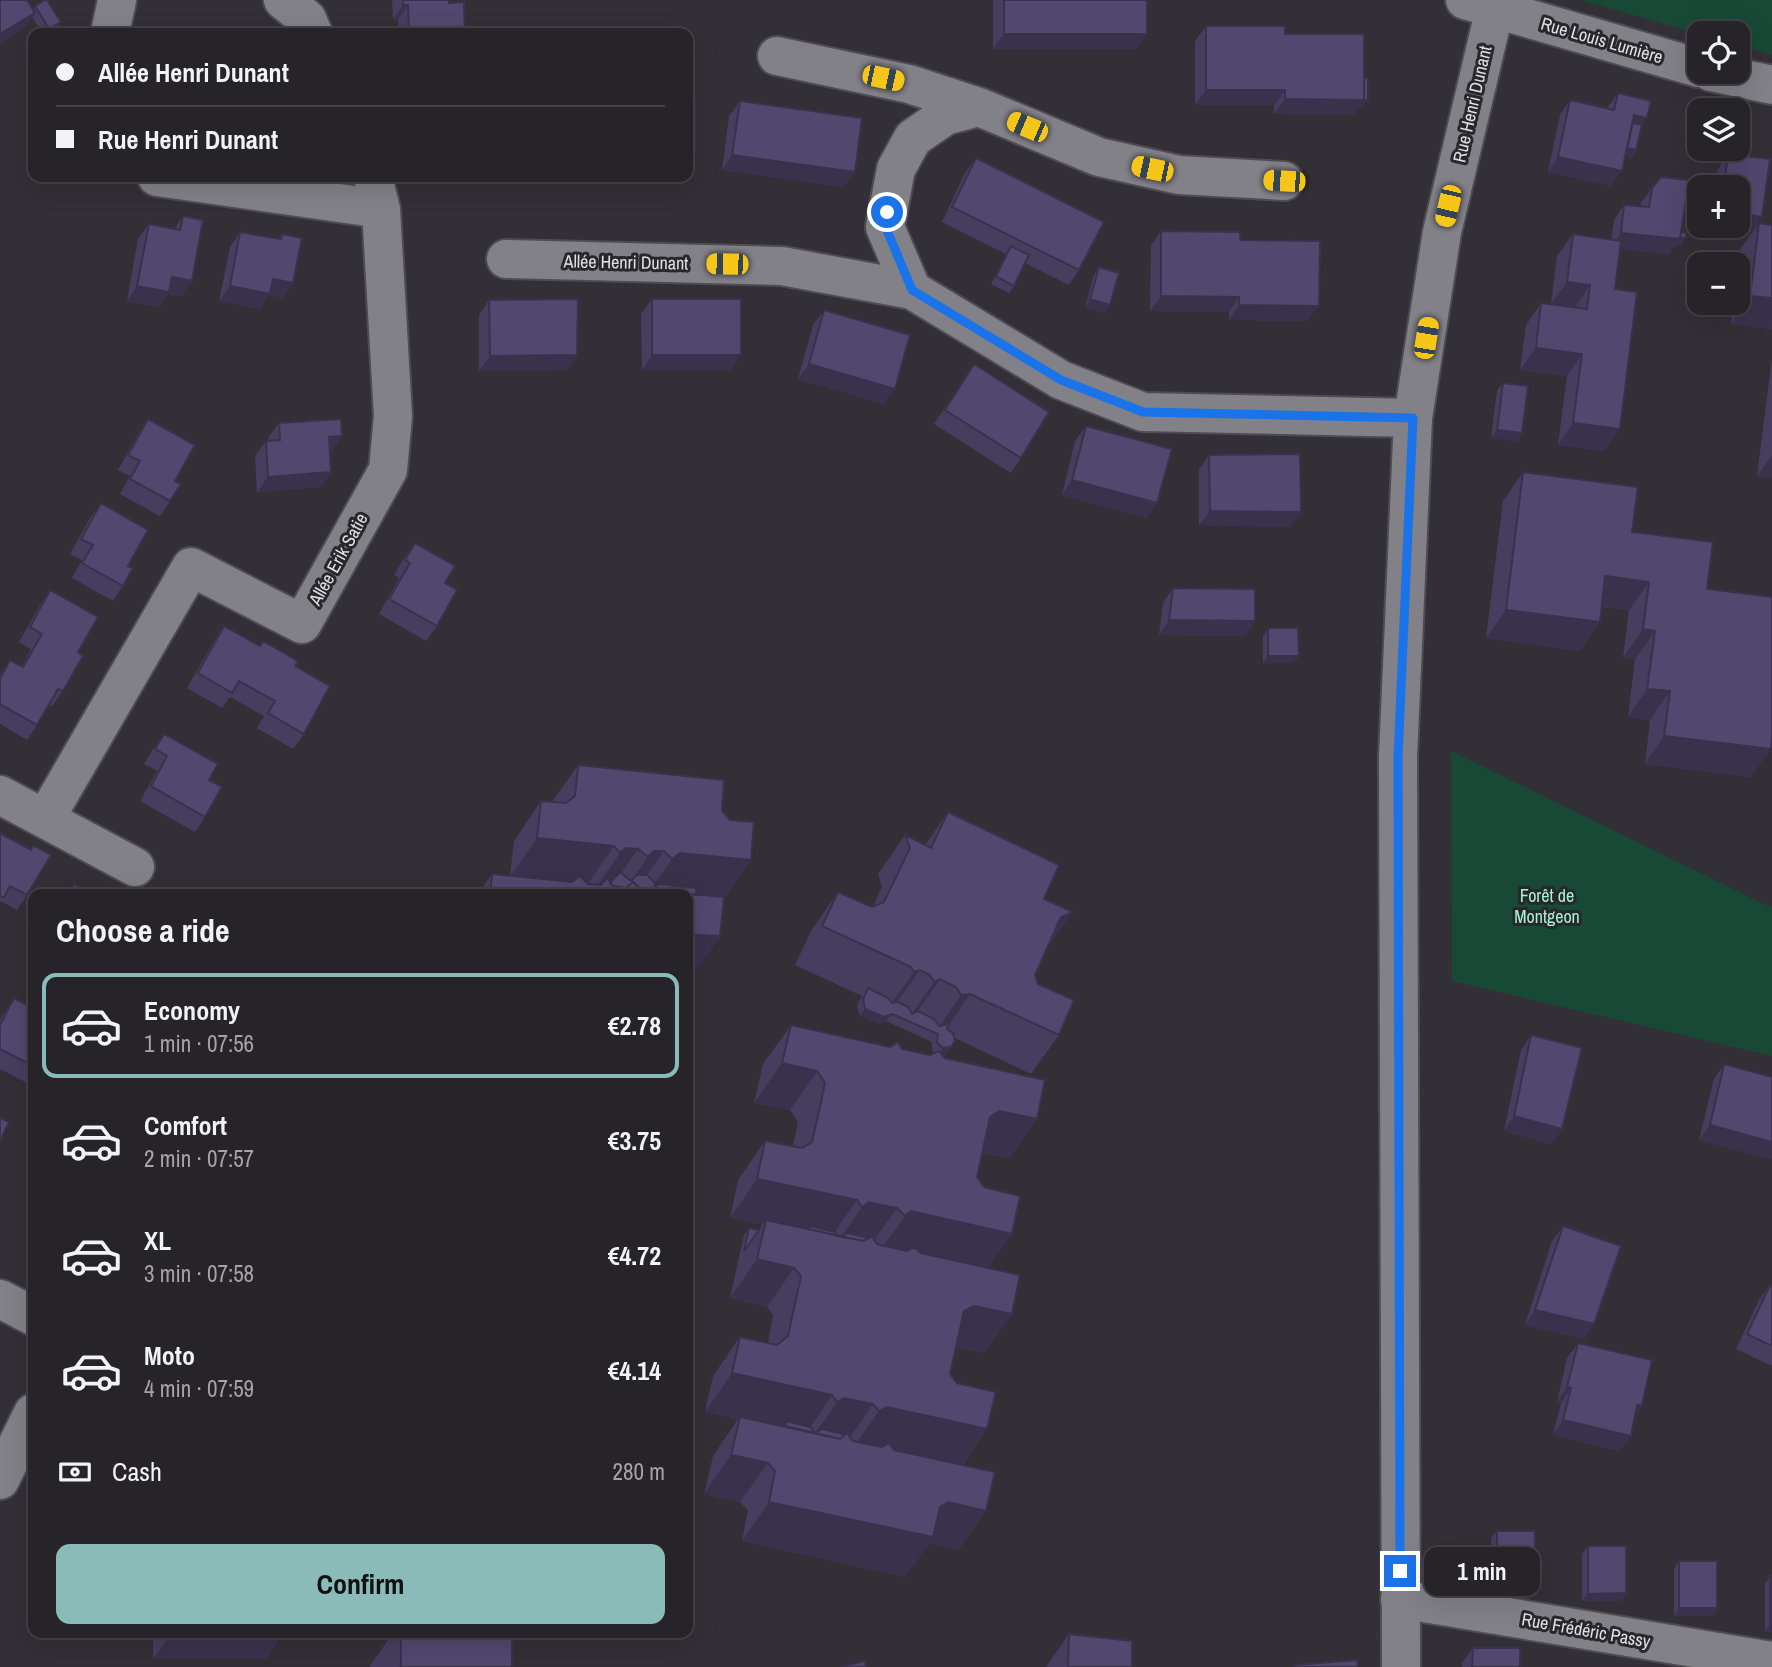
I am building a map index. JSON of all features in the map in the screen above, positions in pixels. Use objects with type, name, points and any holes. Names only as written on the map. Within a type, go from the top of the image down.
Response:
[{"type":"street","points":[[111,28],[117,0]]},
{"type":"street","points":[[284,0],[307,19],[311,28]]},
{"type":"street","name":"Rue Louis Lumière","points":[[1480,4],[1687,64]]},
{"type":"street","name":"Rue Henri Dunant","points":[[1401,1667],[1398,757],[1413,418],[1480,4]]},
{"type":"street","points":[[777,56],[909,84],[979,107],[1099,158],[1179,175],[1284,181]]},
{"type":"street","points":[[1750,80],[1772,85]]},
{"type":"street","points":[[912,290],[886,228],[896,169],[913,138],[945,116],[979,107]]},
{"type":"street","name":"Allée Erik Satie","points":[[44,819],[191,567],[302,624],[387,470],[394,416],[377,193],[226,182]]},
{"type":"street","name":"Allée Henri Dunant","points":[[506,258],[782,266],[912,290],[1061,380],[1143,412],[1413,418]]},
{"type":"street","points":[[0,795],[135,867]]},
{"type":"street","points":[[0,1299],[28,1313]]},
{"type":"street","points":[[0,1480],[28,1423]]},
{"type":"street","name":"Rue Frédéric Passy","points":[[1400,1599],[1772,1661]]},
{"type":"green space","points":[[1581,0],[1772,0],[1772,55],[1750,49],[1750,21],[1687,21],[1687,31]]},
{"type":"green space","name":"Forêt de Montgeon","points":[[1451,751],[1772,908],[1772,1056],[1452,981]]},
{"type":"building","points":[[0,0],[27,0],[35,13],[0,34]]},
{"type":"building","points":[[47,0],[61,22],[48,28],[35,6]]},
{"type":"building","points":[[403,0],[464,2],[465,28],[409,28],[408,5],[403,5]]},
{"type":"building","points":[[1004,0],[1147,0],[1147,34],[1004,34]]},
{"type":"building","points":[[1206,26],[1285,26],[1285,34],[1364,34],[1364,100],[1285,99],[1285,90],[1206,90]]},
{"type":"building","points":[[1364,78],[1368,78],[1368,100],[1364,100]]},
{"type":"building","points":[[1618,93],[1651,101],[1647,118],[1634,115],[1622,171],[1558,157],[1570,100],[1614,110]]},
{"type":"building","points":[[693,98],[695,98],[693,153]]},
{"type":"building","points":[[740,101],[862,118],[855,172],[732,155]]},
{"type":"building","points":[[1633,123],[1642,125],[1636,150],[1627,148]]},
{"type":"building","points":[[1750,157],[1770,159],[1762,217],[1750,215],[1750,175],[1725,175],[1727,161],[1750,161]]},
{"type":"building","points":[[976,158],[1104,222],[1079,270],[952,207]]},
{"type":"building","points":[[1661,177],[1687,180],[1680,239],[1621,233],[1624,205],[1649,207],[1652,188]]},
{"type":"building","points":[[183,216],[203,220],[192,281],[172,277],[169,292],[137,286],[149,224],[180,230]]},
{"type":"building","points":[[1759,223],[1772,225],[1772,298],[1750,296]]},
{"type":"building","points":[[1161,231],[1240,232],[1240,240],[1320,241],[1319,306],[1239,305],[1239,297],[1161,296]]},
{"type":"building","points":[[240,232],[281,239],[282,234],[302,238],[293,283],[273,279],[270,294],[230,286]]},
{"type":"building","points":[[1573,234],[1621,241],[1615,289],[1637,292],[1620,429],[1573,423],[1582,354],[1536,348],[1541,303],[1587,309],[1590,285],[1567,282]]},
{"type":"building","points":[[1011,246],[1029,255],[1014,286],[996,276]]},
{"type":"building","points":[[1099,267],[1119,273],[1110,305],[1090,299]]},
{"type":"building","points":[[578,299],[577,355],[490,356],[489,300]]},
{"type":"building","points":[[652,299],[741,299],[741,355],[652,355]]},
{"type":"building","points":[[824,310],[910,335],[895,389],[809,364]]},
{"type":"building","points":[[974,364],[1049,412],[1021,458],[945,410]]},
{"type":"building","points":[[1503,383],[1528,386],[1522,433],[1497,430]]},
{"type":"building","points":[[148,419],[195,445],[175,481],[181,484],[170,501],[130,479],[140,461],[128,455]]},
{"type":"building","points":[[341,419],[342,436],[329,437],[331,472],[268,477],[266,441],[280,440],[279,423]]},
{"type":"building","points":[[1086,426],[1172,449],[1157,503],[1072,480]]},
{"type":"building","points":[[1300,454],[1301,512],[1210,511],[1209,455]]},
{"type":"building","points":[[1523,472],[1638,487],[1632,532],[1713,542],[1707,589],[1772,597],[1771,749],[1664,736],[1670,691],[1647,689],[1655,631],[1643,629],[1649,582],[1605,576],[1600,622],[1506,610]]},
{"type":"building","points":[[101,503],[148,530],[128,566],[133,568],[123,586],[82,563],[93,545],[81,539]]},
{"type":"building","points":[[415,543],[455,566],[445,583],[457,590],[437,626],[389,599],[410,563],[405,560]]},
{"type":"building","points":[[1173,588],[1255,589],[1255,621],[1169,620]]},
{"type":"building","points":[[50,590],[98,617],[78,652],[83,656],[63,691],[58,689],[37,725],[0,704],[0,679],[10,660],[23,667],[42,634],[30,627]]},
{"type":"building","points":[[224,626],[260,646],[263,641],[298,661],[295,666],[330,686],[304,734],[268,713],[275,701],[239,681],[232,693],[198,673]]},
{"type":"building","points":[[1268,628],[1298,628],[1299,656],[1268,656]]},
{"type":"building","points":[[164,734],[218,764],[209,780],[222,787],[205,817],[151,786],[167,756],[155,749]]},
{"type":"building","points":[[578,765],[724,780],[722,811],[730,820],[754,822],[751,860],[680,853],[672,859],[664,851],[654,851],[648,857],[638,849],[626,848],[620,853],[614,846],[537,838],[541,801],[566,803],[575,796]]},
{"type":"building","points":[[948,812],[1059,865],[1044,899],[1073,912],[1061,917],[1035,975],[1038,984],[1074,1000],[1059,1035],[970,994],[961,995],[956,987],[940,979],[934,982],[930,975],[920,970],[914,972],[911,967],[822,926],[838,892],[872,907],[884,902],[910,848],[905,835],[931,848]]},
{"type":"building","points":[[0,833],[31,850],[33,845],[51,855],[31,889],[28,889],[27,895],[10,886],[4,898],[0,896]]},
{"type":"building","points":[[620,872],[631,881],[637,875],[647,875],[655,883],[654,889],[641,889],[633,882],[626,888],[610,883]]},
{"type":"building","points":[[492,874],[572,882],[580,876],[588,884],[601,885],[607,878],[613,886],[626,888],[633,882],[641,889],[490,889]]},
{"type":"building","points":[[658,884],[696,888],[696,895],[693,895],[693,889],[654,889]]},
{"type":"building","points":[[693,894],[724,897],[720,936],[693,937]]},
{"type":"building","points":[[868,988],[888,998],[892,1003],[898,1002],[908,1007],[912,1014],[918,1011],[934,1019],[939,1026],[949,1024],[947,1029],[953,1033],[955,1041],[951,1047],[943,1048],[937,1043],[938,1034],[892,1014],[884,1017],[865,1009],[863,999]]},
{"type":"building","points":[[14,998],[28,1005],[28,1063],[0,1049],[0,1025]]},
{"type":"building","points":[[791,1025],[890,1047],[898,1042],[902,1049],[930,1055],[939,1051],[945,1058],[1045,1080],[1037,1119],[999,1111],[990,1117],[977,1177],[984,1187],[1020,1196],[1012,1234],[911,1211],[905,1216],[897,1208],[869,1202],[862,1207],[857,1200],[757,1179],[765,1141],[802,1148],[812,1142],[819,1111],[825,1083],[817,1071],[782,1063]]},
{"type":"building","points":[[1531,1035],[1582,1048],[1562,1129],[1514,1116]]},
{"type":"building","points":[[1724,1064],[1772,1077],[1772,1142],[1710,1125]]},
{"type":"building","points":[[0,1118],[9,1122],[0,1141]]},
{"type":"building","points":[[766,1220],[863,1241],[872,1236],[877,1244],[907,1251],[914,1247],[921,1253],[1020,1275],[1012,1314],[974,1306],[964,1311],[950,1374],[957,1383],[996,1392],[987,1429],[887,1407],[879,1411],[873,1404],[844,1398],[837,1402],[832,1395],[732,1373],[740,1337],[777,1345],[788,1336],[801,1276],[794,1268],[757,1259]]},
{"type":"building","points":[[810,1226],[835,1232],[838,1236],[809,1229]]},
{"type":"building","points":[[1563,1226],[1621,1246],[1594,1324],[1535,1310]]},
{"type":"building","points":[[749,1228],[759,1230],[744,1251]]},
{"type":"building","points":[[847,1233],[869,1238],[863,1241],[842,1237]]},
{"type":"building","points":[[1770,1285],[1772,1287],[1772,1346],[1747,1334]]},
{"type":"building","points":[[1578,1343],[1652,1360],[1642,1405],[1637,1405],[1631,1436],[1563,1420],[1571,1388],[1567,1387]]},
{"type":"building","points":[[740,1417],[840,1439],[847,1433],[853,1441],[882,1447],[889,1443],[894,1450],[995,1472],[986,1511],[948,1502],[940,1507],[933,1537],[769,1502],[775,1471],[768,1463],[731,1455]]},
{"type":"building","points":[[786,1421],[810,1427],[815,1433],[785,1426]]},
{"type":"building","points":[[822,1429],[844,1435],[840,1439],[815,1433]]},
{"type":"building","points":[[1497,1531],[1535,1531],[1534,1579],[1497,1579]]},
{"type":"building","points":[[1588,1546],[1626,1546],[1626,1593],[1588,1594]]},
{"type":"building","points":[[1679,1561],[1717,1561],[1717,1608],[1679,1608]]},
{"type":"building","points":[[1772,1576],[1772,1624],[1770,1624]]},
{"type":"building","points":[[1069,1634],[1132,1641],[1132,1667],[1068,1667]]},
{"type":"building","points":[[401,1638],[512,1638],[512,1667],[401,1667]]},
{"type":"building","points":[[1473,1648],[1520,1648],[1520,1667],[1472,1667]]},
{"type":"building","points":[[1357,1660],[1358,1667],[1295,1667],[1295,1665]]},
{"type":"building","points":[[865,1661],[866,1667],[841,1667]]},
{"type":"route","points":[[887,212],[886,228],[912,290],[1061,380],[1143,412],[1413,418],[1398,757],[1400,1571]]}]
